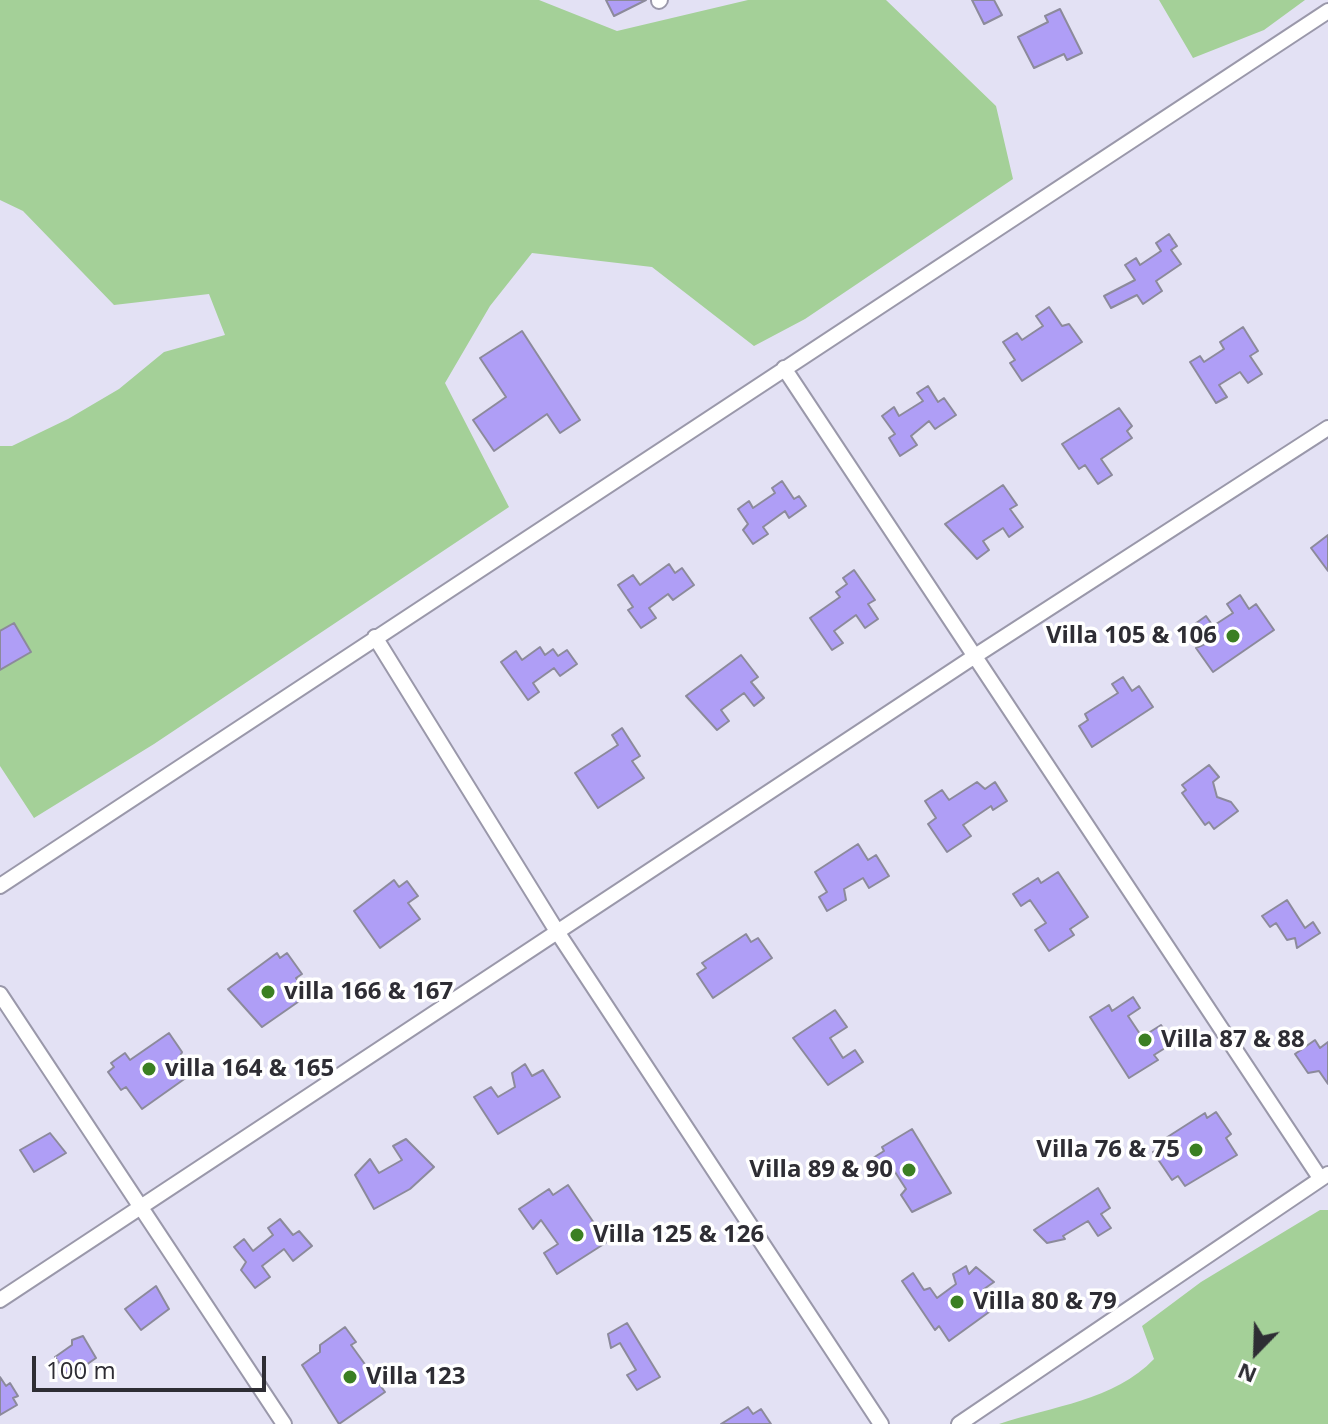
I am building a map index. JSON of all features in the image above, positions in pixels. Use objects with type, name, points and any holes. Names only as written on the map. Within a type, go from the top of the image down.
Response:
[{"type":"street","points":[[0,886],[1328,11]]},
{"type":"street","points":[[784,368],[1223,1036],[1324,1176],[959,1424]]},
{"type":"street","points":[[0,1300],[975,656],[1328,428]]},
{"type":"street","points":[[375,637],[558,933],[881,1424]]},
{"type":"street","points":[[0,994],[284,1424]]},
{"type":"green space","points":[[0,0],[539,0],[617,31],[748,0],[886,0],[996,106],[1013,179],[805,319],[754,346],[652,267],[532,253],[490,306],[445,383],[509,507],[154,744],[34,818],[0,766],[0,446],[12,446],[68,419],[119,389],[164,352],[225,335],[209,294],[114,305],[23,211],[0,200]]},
{"type":"green space","points":[[1159,0],[1305,0],[1264,30],[1193,58]]},
{"type":"green space","points":[[1320,1210],[1328,1210],[1328,1424],[999,1424],[1101,1393],[1138,1373],[1154,1359],[1142,1326],[1201,1282]]},
{"type":"building","points":[[606,0],[646,0],[614,16]]},
{"type":"building","points":[[972,0],[994,0],[1002,15],[984,24]]},
{"type":"building","points":[[1060,9],[1082,53],[1067,60],[1064,54],[1034,68],[1018,37],[1048,22],[1045,16]]},
{"type":"building","points":[[1169,234],[1177,246],[1171,250],[1181,264],[1156,281],[1162,291],[1143,304],[1137,295],[1111,308],[1104,296],[1135,280],[1125,265],[1136,258],[1140,265],[1161,251],[1156,243]]},
{"type":"building","points":[[1049,307],[1062,326],[1069,324],[1082,342],[1022,381],[1010,363],[1015,360],[1003,342],[1017,333],[1022,340],[1043,326],[1036,316]]},
{"type":"building","points":[[1243,327],[1258,351],[1250,356],[1262,374],[1248,383],[1240,372],[1219,385],[1227,397],[1216,403],[1190,362],[1200,356],[1204,362],[1224,349],[1220,342]]},
{"type":"building","points":[[522,331],[580,420],[560,433],[547,414],[494,451],[473,420],[506,397],[480,358]]},
{"type":"building","points":[[928,386],[938,402],[944,398],[956,415],[935,429],[929,421],[911,436],[917,445],[900,456],[889,438],[895,434],[882,416],[894,407],[899,416],[923,401],[917,393]]},
{"type":"building","points":[[1119,408],[1132,426],[1127,431],[1132,438],[1101,459],[1112,475],[1098,484],[1085,465],[1079,469],[1062,444]]},
{"type":"building","points":[[782,481],[794,499],[799,496],[806,506],[789,518],[785,511],[763,527],[768,534],[753,544],[743,530],[748,524],[738,509],[749,501],[753,508],[775,493],[772,488]]},
{"type":"building","points":[[1003,485],[1017,505],[1010,509],[1023,527],[1009,537],[1003,528],[983,541],[989,550],[977,559],[945,524]]},
{"type":"building","points":[[1328,535],[1328,571],[1311,548]]},
{"type":"building","points":[[669,564],[675,573],[682,568],[694,585],[673,600],[668,594],[649,608],[656,618],[641,628],[628,610],[633,607],[618,585],[633,575],[640,585]]},
{"type":"building","points":[[854,570],[875,600],[868,604],[878,619],[865,628],[856,615],[834,631],[843,643],[832,650],[810,618],[840,597],[836,592],[847,584],[843,578]]},
{"type":"building","name":"Villa 105 & 106","points":[[1240,595],[1249,609],[1256,604],[1274,630],[1213,672],[1196,648],[1205,644],[1192,626],[1206,616],[1213,626],[1233,613],[1227,604]]},
{"type":"building","points":[[14,623],[31,652],[0,670],[0,631]]},
{"type":"building","points":[[540,647],[545,655],[553,649],[558,656],[567,650],[577,664],[560,676],[554,668],[533,683],[539,692],[528,700],[501,662],[516,651],[522,660]]},
{"type":"building","points":[[741,655],[758,677],[751,682],[764,698],[754,706],[744,693],[721,710],[729,721],[717,730],[686,696]]},
{"type":"building","points":[[1123,677],[1132,691],[1139,686],[1153,707],[1092,747],[1079,726],[1088,720],[1085,714],[1118,693],[1112,684]]},
{"type":"building","points":[[622,728],[640,756],[632,761],[644,778],[598,808],[575,773],[618,745],[612,735]]},
{"type":"building","points":[[1209,765],[1219,777],[1213,782],[1217,797],[1231,802],[1238,811],[1214,829],[1209,822],[1205,825],[1182,793],[1186,790],[1182,785]]},
{"type":"building","points":[[977,782],[985,789],[995,782],[1007,801],[993,810],[991,806],[963,825],[971,836],[947,852],[928,824],[936,818],[925,801],[942,790],[949,800]]},
{"type":"building","points":[[858,844],[868,860],[876,855],[889,876],[869,888],[863,878],[844,889],[846,900],[827,911],[819,897],[827,892],[815,872]]},
{"type":"building","points":[[1058,872],[1088,917],[1070,929],[1074,935],[1049,951],[1035,930],[1046,923],[1030,900],[1021,906],[1013,894],[1038,878],[1041,883]]},
{"type":"building","points":[[394,880],[399,887],[407,881],[418,896],[408,903],[420,919],[380,948],[354,911]]},
{"type":"building","points":[[1287,900],[1305,928],[1313,922],[1320,933],[1297,948],[1295,938],[1287,940],[1276,923],[1270,927],[1262,916]]},
{"type":"building","points":[[746,934],[751,942],[758,938],[772,958],[713,998],[697,974],[706,968],[702,963]]},
{"type":"building","name":"villa 166 & 167","points":[[277,953],[280,958],[287,953],[302,974],[296,978],[308,995],[262,1027],[228,989]]},
{"type":"building","name":"Villa 87 & 88","points":[[1133,997],[1140,1008],[1128,1016],[1142,1037],[1161,1025],[1173,1043],[1154,1055],[1158,1060],[1129,1078],[1090,1017],[1109,1005],[1112,1011]]},
{"type":"building","points":[[835,1010],[847,1027],[830,1038],[843,1058],[855,1050],[863,1062],[828,1085],[793,1038]]},
{"type":"building","name":"villa 164 & 165","points":[[169,1033],[182,1052],[179,1059],[190,1075],[142,1109],[126,1087],[121,1090],[108,1072],[114,1067],[111,1063],[125,1053],[130,1060]]},
{"type":"building","points":[[1315,1040],[1320,1048],[1328,1042],[1328,1084],[1319,1071],[1308,1073],[1295,1054]]},
{"type":"building","points":[[525,1064],[532,1076],[543,1070],[560,1097],[498,1134],[474,1097],[491,1087],[498,1097],[515,1087],[512,1073]]},
{"type":"building","name":"Villa 76 & 75","points":[[1216,1112],[1231,1134],[1226,1138],[1237,1155],[1185,1186],[1178,1176],[1172,1180],[1153,1152],[1161,1147],[1158,1143],[1205,1113],[1207,1118]]},
{"type":"building","name":"Villa 89 & 90","points":[[912,1129],[951,1193],[912,1212],[901,1195],[906,1189],[895,1172],[886,1178],[873,1158],[884,1151],[882,1147]]},
{"type":"building","points":[[50,1133],[66,1153],[34,1172],[20,1150]]},
{"type":"building","points":[[406,1139],[434,1167],[410,1189],[374,1209],[355,1175],[370,1159],[379,1173],[402,1160],[393,1146]]},
{"type":"building","name":"Villa 125 & 126","points":[[568,1185],[607,1242],[557,1274],[544,1253],[558,1244],[541,1220],[533,1229],[519,1209],[549,1189],[553,1195]]},
{"type":"building","points":[[1098,1188],[1110,1208],[1101,1214],[1111,1228],[1098,1236],[1088,1221],[1063,1236],[1065,1239],[1047,1243],[1034,1230]]},
{"type":"building","points":[[280,1219],[293,1235],[299,1231],[312,1246],[293,1261],[284,1249],[262,1266],[270,1277],[255,1288],[241,1270],[246,1262],[234,1247],[244,1239],[253,1251],[273,1235],[268,1228]]},
{"type":"building","name":"Villa 80 & 79","points":[[966,1266],[969,1274],[976,1267],[994,1282],[984,1289],[996,1307],[949,1341],[939,1326],[935,1330],[902,1281],[913,1273],[924,1290],[930,1288],[937,1298],[956,1284],[953,1274]]},
{"type":"building","points":[[156,1286],[169,1309],[141,1330],[125,1309]]},
{"type":"building","points":[[627,1323],[660,1377],[637,1390],[627,1375],[636,1370],[620,1343],[611,1348],[608,1334]]},
{"type":"building","name":"Villa 123","points":[[345,1327],[356,1342],[351,1345],[385,1392],[339,1424],[302,1365],[320,1352],[320,1345]]},
{"type":"building","points":[[83,1336],[96,1358],[69,1377],[55,1357],[72,1345],[72,1340]]},
{"type":"building","points":[[0,1377],[6,1386],[10,1383],[18,1396],[13,1398],[17,1405],[0,1415]]},
{"type":"building","points":[[748,1407],[753,1414],[761,1409],[771,1424],[721,1424]]},
{"type":"place","name":"Villa 105 & 106","points":[[1233,636]]},
{"type":"place","name":"villa 166 & 167","points":[[268,992]]},
{"type":"place","name":"Villa 87 & 88","points":[[1145,1040]]},
{"type":"place","name":"villa 164 & 165","points":[[149,1069]]},
{"type":"place","name":"Villa 76 & 75","points":[[1196,1150]]},
{"type":"place","name":"Villa 89 & 90","points":[[909,1170]]},
{"type":"place","name":"Villa 125 & 126","points":[[577,1235]]},
{"type":"place","name":"Villa 80 & 79","points":[[957,1302]]},
{"type":"place","name":"Villa 123","points":[[350,1377]]}]
